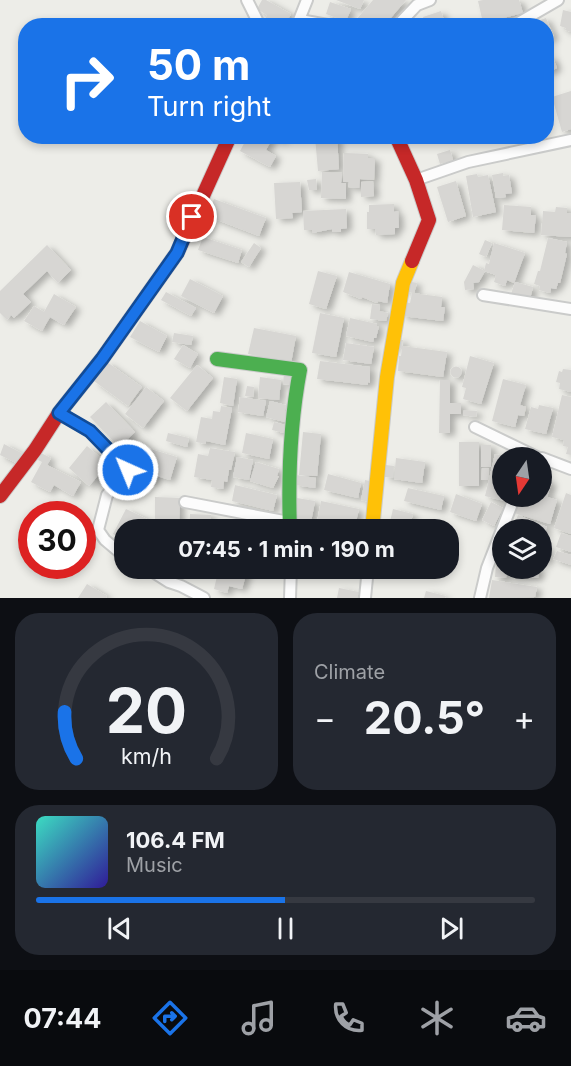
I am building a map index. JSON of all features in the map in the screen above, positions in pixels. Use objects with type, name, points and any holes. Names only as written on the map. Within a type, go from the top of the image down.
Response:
[{"type":"street","points":[[247,0],[256,18]]},
{"type":"street","points":[[300,18],[307,0]]},
{"type":"street","points":[[404,18],[417,4],[430,0]]},
{"type":"street","points":[[526,18],[558,0]]},
{"type":"street","points":[[554,144],[571,140]]},
{"type":"street","points":[[0,495],[35,450],[59,413],[102,359],[177,253],[226,144]]},
{"type":"street","points":[[373,519],[387,377],[403,283],[429,220],[416,180],[400,144]]},
{"type":"street","points":[[416,180],[468,162],[552,144]]},
{"type":"street","points":[[483,295],[571,309]]},
{"type":"street","points":[[217,359],[300,370],[291,444],[289,519]]},
{"type":"street","points":[[59,413],[90,431],[128,470],[107,495],[98,530],[114,548]]},
{"type":"street","points":[[475,427],[516,447]]},
{"type":"street","points":[[552,462],[571,469]]},
{"type":"street","points":[[186,502],[259,519]]},
{"type":"street","points":[[480,598],[487,568],[511,507]]},
{"type":"street","points":[[164,579],[204,598]]},
{"type":"street","points":[[290,598],[291,579]]},
{"type":"street","points":[[365,598],[367,579]]},
{"type":"building","points":[[262,0],[266,0],[291,14],[289,18],[266,18],[267,15],[257,9]]},
{"type":"building","points":[[336,0],[364,0],[360,9]]},
{"type":"building","points":[[373,0],[406,0],[391,18],[358,18]]},
{"type":"building","points":[[519,0],[523,13],[503,18],[482,18],[478,1]]},
{"type":"building","points":[[330,2],[351,9],[347,18],[337,18],[326,14]]},
{"type":"building","points":[[563,10],[571,12],[571,32],[560,26]]},
{"type":"building","points":[[441,11],[443,18],[423,18]]},
{"type":"building","points":[[571,91],[571,129],[562,132],[554,96]]},
{"type":"building","points":[[244,144],[269,144],[266,150],[276,156],[270,167],[240,151]]},
{"type":"building","points":[[316,144],[337,144],[339,169],[318,171]]},
{"type":"building","points":[[450,150],[453,160],[440,164],[437,154]]},
{"type":"building","points":[[344,153],[368,154],[368,158],[375,158],[374,180],[360,179],[359,188],[348,187],[349,182],[343,182]]},
{"type":"building","points":[[322,172],[342,173],[341,183],[346,183],[346,199],[321,198]]},
{"type":"building","points":[[503,173],[503,176],[509,175],[512,193],[505,194],[506,197],[496,198],[492,175]]},
{"type":"building","points":[[477,174],[478,177],[488,175],[496,212],[473,217],[466,176]]},
{"type":"building","points":[[316,179],[317,190],[309,190],[307,180]]},
{"type":"building","points":[[373,181],[374,196],[361,197],[361,182]]},
{"type":"building","points":[[456,181],[466,216],[448,222],[437,187]]},
{"type":"building","points":[[300,182],[302,212],[292,213],[293,218],[276,219],[274,183]]},
{"type":"building","points":[[214,199],[266,218],[259,236],[212,218],[214,214],[209,212]]},
{"type":"building","points":[[394,204],[394,212],[398,211],[399,228],[395,228],[395,234],[376,235],[375,229],[367,229],[369,205]]},
{"type":"building","points":[[504,205],[531,207],[531,215],[536,215],[534,233],[502,230]]},
{"type":"building","points":[[556,207],[567,208],[567,213],[571,214],[571,237],[541,235],[543,211],[555,212]]},
{"type":"building","points":[[346,209],[347,228],[341,229],[341,232],[332,232],[332,229],[312,233],[312,230],[304,230],[303,211]]},
{"type":"building","points":[[203,237],[242,250],[238,263],[198,250]]},
{"type":"building","points":[[548,238],[567,242],[565,253],[567,254],[560,283],[556,289],[551,288],[550,293],[539,290],[540,286],[534,284],[538,271],[540,271]]},
{"type":"building","points":[[485,240],[492,243],[486,257],[479,254]]},
{"type":"building","points":[[254,243],[261,248],[249,267],[241,262]]},
{"type":"building","points":[[494,243],[525,253],[514,283],[507,280],[505,286],[494,282],[496,275],[484,271],[486,263],[489,264]]},
{"type":"building","points":[[47,245],[71,270],[58,283],[47,271],[23,294],[31,302],[14,318],[11,315],[7,320],[0,313],[0,291]]},
{"type":"building","points":[[473,265],[485,271],[479,282],[473,283],[474,289],[465,290],[464,282]]},
{"type":"building","points":[[318,271],[337,276],[326,309],[309,304]]},
{"type":"building","points":[[349,272],[390,284],[387,303],[378,301],[377,303],[362,297],[361,299],[343,292]]},
{"type":"building","points":[[190,279],[223,296],[214,313],[181,296]]},
{"type":"building","points":[[407,281],[417,283],[414,293],[405,291]]},
{"type":"building","points":[[515,282],[533,287],[530,299],[511,294]]},
{"type":"building","points":[[166,292],[196,308],[191,316],[161,300]]},
{"type":"building","points":[[412,293],[442,297],[441,307],[445,307],[443,321],[402,316],[404,302],[410,303]]},
{"type":"building","points":[[54,294],[76,307],[64,325],[50,317],[42,331],[24,321],[34,306],[44,312]]},
{"type":"building","points":[[372,304],[380,305],[379,311],[388,313],[386,321],[370,319]]},
{"type":"building","points":[[320,313],[344,318],[336,357],[312,353]]},
{"type":"building","points":[[350,318],[379,326],[373,342],[346,336]]},
{"type":"building","points":[[140,321],[167,336],[159,352],[130,337]]},
{"type":"building","points":[[254,328],[296,336],[291,363],[248,354]]},
{"type":"building","points":[[174,333],[193,336],[191,345],[172,342]]},
{"type":"building","points":[[397,339],[403,340],[402,346],[447,352],[443,377],[398,371],[402,349],[395,348]]},
{"type":"building","points":[[346,343],[374,347],[371,364],[343,360]]},
{"type":"building","points":[[183,345],[198,354],[190,368],[174,359]]},
{"type":"building","points":[[470,356],[494,363],[481,404],[463,399],[466,388],[462,387]]},
{"type":"building","points":[[320,361],[370,367],[370,383],[368,382],[368,385],[317,379]]},
{"type":"building","points":[[107,362],[142,387],[128,406],[94,381]]},
{"type":"building","points":[[197,365],[213,378],[187,411],[170,398]]},
{"type":"building","points":[[456,366],[462,372],[456,378],[450,372]]},
{"type":"building","points":[[563,369],[571,370],[571,392],[559,389],[560,383],[556,382],[559,371],[562,372]]},
{"type":"building","points":[[284,372],[294,373],[292,385],[283,384]]},
{"type":"building","points":[[224,377],[237,379],[233,406],[220,403]]},
{"type":"building","points":[[260,377],[281,380],[279,400],[258,398]]},
{"type":"building","points":[[503,379],[526,385],[520,405],[526,407],[524,416],[518,415],[515,427],[492,421]]},
{"type":"building","points":[[440,380],[450,380],[450,403],[461,403],[461,414],[450,414],[450,433],[439,433]]},
{"type":"building","points":[[247,386],[254,387],[253,397],[245,396]]},
{"type":"building","points":[[146,387],[164,401],[143,428],[125,414]]},
{"type":"building","points":[[562,395],[571,397],[571,455],[566,454],[568,447],[563,446],[564,440],[552,437]]},
{"type":"building","points":[[240,397],[266,401],[263,416],[238,412]]},
{"type":"building","points":[[270,401],[286,405],[285,422],[266,417]]},
{"type":"building","points":[[106,402],[135,432],[119,447],[90,417]]},
{"type":"building","points":[[539,405],[553,408],[546,434],[525,429],[531,407],[538,409]]},
{"type":"building","points":[[221,406],[232,408],[225,445],[206,441],[206,444],[196,442],[201,417],[212,419],[213,411],[220,412]]},
{"type":"building","points":[[464,410],[477,411],[476,417],[463,415]]},
{"type":"building","points":[[274,422],[285,425],[284,433],[272,430]]},
{"type":"building","points":[[303,432],[321,434],[317,476],[299,475]]},
{"type":"building","points":[[168,433],[189,438],[187,447],[166,441]]},
{"type":"building","points":[[246,433],[273,439],[269,459],[242,453]]},
{"type":"building","points":[[459,442],[479,442],[479,486],[459,486]]},
{"type":"building","points":[[4,444],[23,454],[18,464],[0,455]]},
{"type":"building","points":[[481,445],[491,445],[491,467],[481,467]]},
{"type":"building","points":[[87,446],[108,464],[89,486],[69,468]]},
{"type":"building","points":[[147,448],[177,457],[170,480],[157,476],[155,483],[138,478]]},
{"type":"building","points":[[210,448],[235,452],[223,489],[211,487],[212,480],[194,477],[198,454],[208,456]]},
{"type":"building","points":[[41,453],[51,458],[47,465],[81,482],[73,496],[54,485],[50,492],[31,482],[42,462],[38,460]]},
{"type":"building","points":[[237,457],[253,460],[249,480],[233,477]]},
{"type":"building","points":[[396,458],[425,462],[422,483],[394,479]]},
{"type":"building","points":[[256,462],[279,469],[277,476],[279,476],[273,488],[250,481]]},
{"type":"building","points":[[386,465],[394,466],[393,478],[385,477]]},
{"type":"building","points":[[492,467],[492,498],[485,496]]},
{"type":"building","points":[[482,468],[489,468],[488,480],[481,480]]},
{"type":"building","points":[[328,474],[361,483],[358,498],[324,490]]},
{"type":"building","points":[[296,475],[316,478],[315,488],[295,485]]},
{"type":"building","points":[[365,480],[374,482],[370,502],[361,500]]},
{"type":"building","points":[[235,485],[277,495],[273,511],[232,501]]},
{"type":"building","points":[[408,488],[444,496],[441,510],[404,501]]},
{"type":"building","points":[[566,493],[571,495],[571,534],[554,528]]},
{"type":"building","points":[[456,494],[482,504],[476,521],[450,512]]},
{"type":"building","points":[[155,497],[180,498],[179,519],[155,519]]},
{"type":"building","points":[[297,498],[315,501],[312,519],[293,518]]},
{"type":"building","points":[[552,498],[557,500],[551,519],[534,519],[514,513],[516,507],[552,507]]},
{"type":"building","points":[[321,501],[359,509],[357,519],[318,519]]},
{"type":"building","points":[[491,502],[492,507],[503,508],[498,519],[492,519],[492,525],[482,520]]},
{"type":"building","points":[[126,509],[147,519],[121,519]]},
{"type":"building","points":[[393,509],[413,514],[412,519],[391,519]]},
{"type":"building","points":[[190,514],[211,515],[211,519],[190,519]]},
{"type":"building","points":[[518,515],[528,519],[516,519]]},
{"type":"building","points":[[561,533],[571,536],[571,552],[556,547]]},
{"type":"building","points":[[557,551],[571,555],[571,565],[553,559]]},
{"type":"building","points":[[216,579],[245,579],[242,589],[229,586],[227,593],[214,589]]},
{"type":"building","points":[[492,580],[537,587],[535,597],[489,598]]},
{"type":"building","points":[[87,584],[107,596],[106,598],[78,598]]},
{"type":"building","points":[[339,588],[359,592],[357,598],[337,598]]},
{"type":"building","points":[[426,591],[446,596],[445,598],[424,598]]},
{"type":"traffic: fast","points":[[217,359],[300,370],[290,450],[290,519]]},
{"type":"traffic: slow","points":[[373,519],[387,377],[403,283],[412,261]]},
{"type":"traffic: jam","points":[[0,496],[177,253],[226,144]]},
{"type":"traffic: jam","points":[[400,144],[416,180],[429,220],[412,261]]},
{"type":"route","points":[[128,470],[90,431],[59,413],[102,359],[147,292],[177,253],[192,217]]}]
